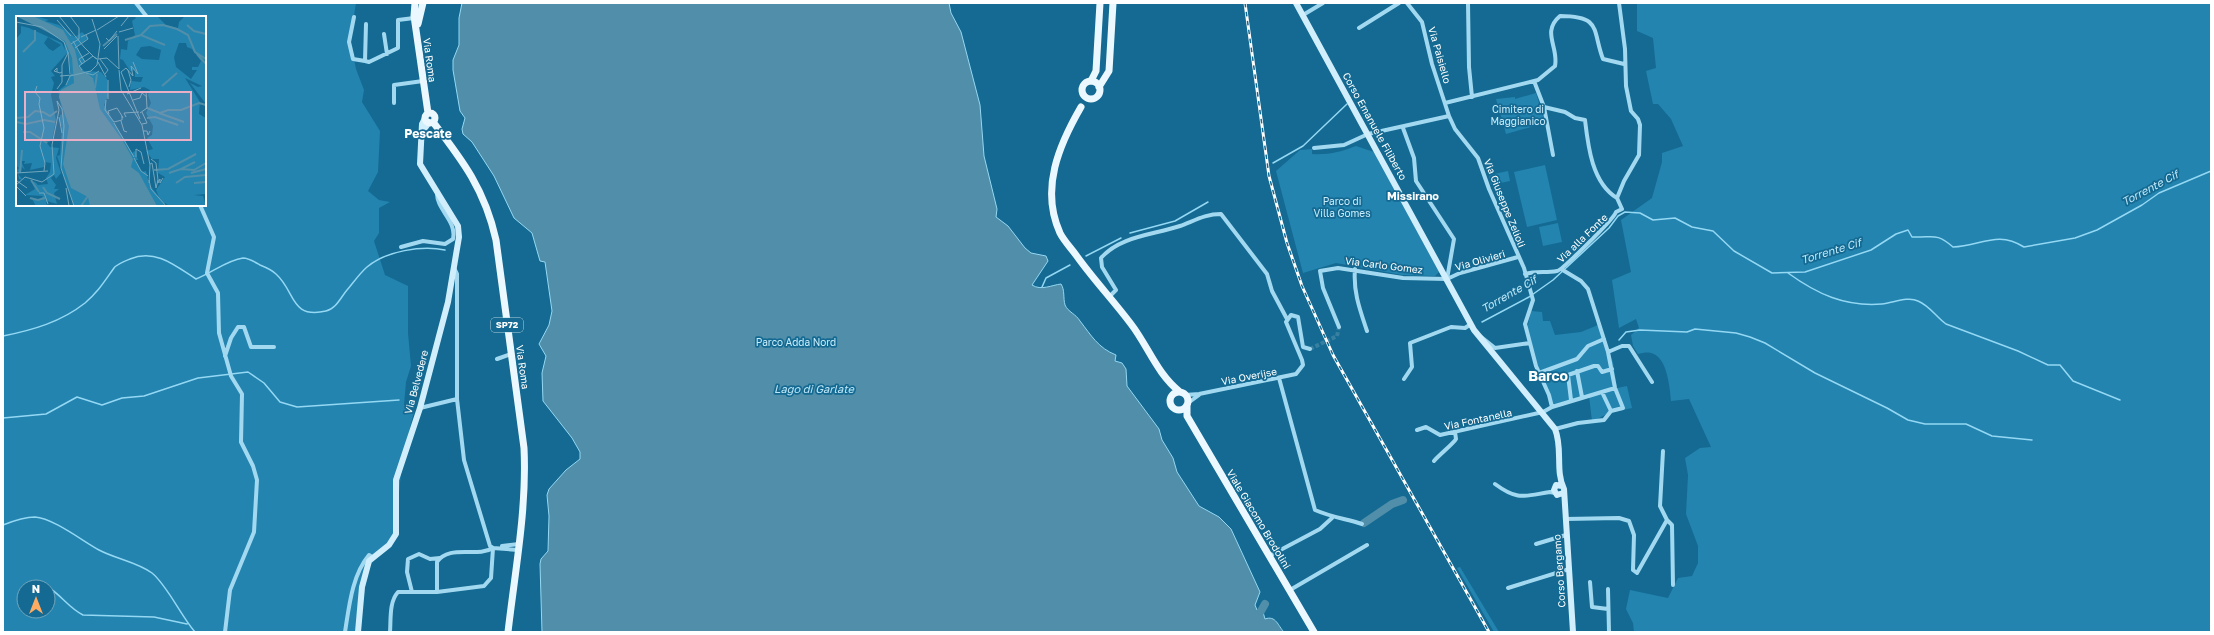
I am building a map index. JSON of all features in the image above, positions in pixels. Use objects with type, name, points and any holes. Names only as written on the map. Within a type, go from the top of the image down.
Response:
[{"type":"main road","points":[[416,32],[414,18],[417,3]]},
{"type":"main road","points":[[416,32],[417,3]]},
{"type":"main road","points":[[416,32],[423,3]]},
{"type":"main road","points":[[1100,3],[1096,71],[1091,81],[1085,84],[1082,92],[1081,106],[1058,150],[1054,169],[1052,192],[1054,210],[1060,233],[1132,325],[1167,382],[1171,407],[1177,410],[1183,409],[1187,404]]},
{"type":"main road","points":[[1081,106],[1099,95],[1099,87],[1109,71],[1112,3]]},
{"type":"main road","name":"Corso Emanuele Filiberto","points":[[1296,3],[1471,324],[1478,335],[1543,412],[1558,436]]},
{"type":"main road","name":"Via Roma","points":[[416,32],[429,119],[475,180],[491,218],[524,448],[525,472],[525,496],[508,632]]},
{"type":"main road","points":[[1091,81],[1096,83],[1099,87]]},
{"type":"main road","points":[[1082,92],[1086,98],[1092,99]]},
{"type":"main road","name":"Via Belvedere","points":[[372,557],[389,545],[396,534],[396,480],[420,408],[448,302],[460,237],[458,226],[420,164],[421,134],[429,119]]},
{"type":"main road","points":[[1167,382],[1183,393],[1187,404],[1187,416]]},
{"type":"main road","points":[[1170,398],[1174,393],[1183,393]]},
{"type":"main road","name":"Viale Giacomo Brodolini","points":[[1177,410],[1187,416],[1314,632]]},
{"type":"main road","name":"Corso Bergamo","points":[[1558,436],[1561,478],[1557,490],[1564,509],[1573,632]]},
{"type":"main road","points":[[358,632],[362,587],[369,561],[372,557]]},
{"type":"street","points":[[136,3],[146,16]]},
{"type":"street","points":[[1303,15],[1324,3]]},
{"type":"street","points":[[1359,28],[1399,3]]},
{"type":"street","name":"Via Paisiello","points":[[1407,3],[1422,22],[1432,64],[1449,116]]},
{"type":"street","points":[[1468,3],[1469,67],[1472,97]]},
{"type":"street","points":[[1544,107],[1565,112],[1575,118],[1584,118],[1590,157],[1608,193],[1617,198],[1624,181],[1639,155],[1640,125],[1638,119],[1631,111],[1624,64],[1625,50],[1619,3]]},
{"type":"street","points":[[1445,103],[1534,81],[1548,73],[1555,66],[1551,32],[1555,20],[1560,16],[1576,17],[1590,23],[1597,31],[1603,59],[1624,64]]},
{"type":"street","points":[[354,17],[350,42],[353,59],[369,62],[398,48],[398,20],[414,18]]},
{"type":"street","points":[[365,61],[366,24]]},
{"type":"street","points":[[384,34],[387,54]]},
{"type":"street","points":[[394,103],[394,85],[423,81]]},
{"type":"street","points":[[1534,81],[1544,107],[1553,155]]},
{"type":"street","points":[[1314,148],[1344,145],[1368,134],[1403,128],[1449,116]]},
{"type":"street","name":"Via Giuseppe Zelioli","points":[[1449,116],[1455,129],[1478,158],[1489,189],[1525,274],[1532,295],[1525,324],[1530,343]]},
{"type":"street","points":[[1403,128],[1414,158],[1416,181],[1454,239],[1447,279]]},
{"type":"street","points":[[401,247],[421,241],[446,244],[452,239],[452,224],[439,202],[438,192]]},
{"type":"street","name":"Via alla Fonte","points":[[1525,274],[1562,270],[1605,228],[1616,212],[1622,209],[1617,198]]},
{"type":"street","points":[[200,206],[214,237],[207,273],[218,293],[219,333],[231,376],[242,394],[241,442],[253,466],[257,480],[254,532],[230,590],[225,632]]},
{"type":"street","points":[[1109,297],[1116,290],[1102,267],[1101,258],[1107,251],[1124,241],[1180,226],[1208,214],[1221,214],[1267,274],[1272,291],[1287,319],[1293,315],[1298,317],[1303,347],[1310,349]]},
{"type":"street","name":"Via Olivieri","points":[[1447,279],[1460,273],[1518,257]]},
{"type":"street","points":[[454,267],[457,274],[457,399],[464,460],[490,545],[494,548]]},
{"type":"street","name":"Via Carlo Gomez","points":[[1339,327],[1323,288],[1320,272],[1338,268],[1355,269],[1402,278],[1447,279]]},
{"type":"street","points":[[1355,269],[1356,296],[1367,331]]},
{"type":"street","points":[[1555,429],[1578,423],[1604,420],[1611,411],[1623,408],[1615,388],[1608,352],[1586,285],[1562,270]]},
{"type":"street","name":"Via Overijse","points":[[1183,393],[1199,394],[1296,374],[1300,370],[1302,360],[1287,319]]},
{"type":"street","points":[[1404,378],[1412,367],[1410,343],[1451,327],[1466,328],[1471,324]]},
{"type":"street","points":[[225,357],[231,338],[238,327],[244,328],[251,347],[274,347]]},
{"type":"street","points":[[1478,335],[1496,348],[1530,343],[1539,373],[1549,395],[1552,407]]},
{"type":"street","points":[[1539,373],[1577,359],[1588,346],[1604,339]]},
{"type":"street","points":[[1608,352],[1622,346],[1629,346],[1652,382]]},
{"type":"street","points":[[497,359],[511,354]]},
{"type":"street","points":[[1571,400],[1568,374],[1598,366],[1602,372],[1612,369]]},
{"type":"street","points":[[1577,371],[1582,397]]},
{"type":"street","points":[[1279,378],[1315,510],[1332,518],[1345,518],[1362,524]]},
{"type":"street","name":"Via Fontanella","points":[[1417,430],[1426,427],[1440,435],[1455,432],[1543,412],[1571,400],[1615,388]]},
{"type":"street","points":[[1602,392],[1611,411]]},
{"type":"street","name":"Via Overijse","points":[[1187,404],[1199,394]]},
{"type":"street","points":[[420,408],[457,399]]},
{"type":"street","points":[[1434,461],[1446,447],[1454,442],[1456,439],[1455,432]]},
{"type":"street","points":[[1663,451],[1659,502],[1666,520],[1672,525],[1673,585]]},
{"type":"street","points":[[1495,484],[1509,494],[1516,496],[1557,490]]},
{"type":"street","points":[[1269,556],[1320,529],[1332,518]]},
{"type":"street","points":[[1565,519],[1619,518],[1629,521],[1634,535],[1633,570],[1637,573],[1666,520]]},
{"type":"street","points":[[1536,544],[1566,535]]},
{"type":"street","points":[[1290,590],[1367,545]]},
{"type":"street","points":[[437,592],[437,562],[444,555],[457,552],[488,551],[494,548],[518,547]]},
{"type":"street","points":[[390,632],[394,597],[398,592],[437,592],[478,588],[486,585],[492,575],[494,548]]},
{"type":"street","points":[[412,592],[407,572],[408,559],[418,554],[430,559],[440,558]]},
{"type":"street","points":[[345,632],[356,583],[364,561],[368,555],[372,557]]},
{"type":"street","points":[[1508,588],[1569,569]]},
{"type":"street","points":[[1590,582],[1592,607],[1608,609]]},
{"type":"street","points":[[1608,589],[1609,632]]},
{"type":"green space","points":[[3,3],[356,3],[350,40],[356,69],[364,90],[362,102],[380,131],[378,172],[368,191],[379,200],[390,202],[379,208],[379,233],[374,241],[385,275],[408,286],[408,333],[411,366],[406,382],[404,405],[414,412],[403,455],[394,540],[374,559],[367,572],[359,632],[3,632]]},
{"type":"green space","points":[[1637,3],[2211,3],[2211,632],[1634,632],[1633,623],[1626,609],[1630,590],[1668,598],[1678,578],[1692,576],[1698,563],[1698,546],[1686,514],[1688,475],[1685,458],[1700,448],[1711,447],[1689,399],[1671,401],[1667,373],[1661,360],[1656,355],[1651,353],[1638,354],[1633,346],[1631,335],[1639,328],[1636,319],[1619,328],[1612,280],[1631,272],[1621,220],[1652,198],[1662,162],[1662,153],[1683,146],[1671,119],[1658,104],[1653,104],[1646,71],[1656,68],[1653,38],[1637,31]]},
{"type":"green space","name":"Cimitero di Maggianico","points":[[1536,93],[1545,123],[1506,134],[1496,99],[1515,97],[1515,99]]},
{"type":"green space","name":"Parco di Villa Gomes","points":[[1356,146],[1374,152],[1439,272],[1435,276],[1402,275],[1336,263],[1303,273],[1276,171],[1300,150],[1312,149],[1312,154],[1324,154]]},
{"type":"green space","points":[[1545,165],[1557,220],[1527,227],[1514,172]]},
{"type":"green space","points":[[1508,171],[1510,181],[1491,185],[1489,175]]},
{"type":"green space","points":[[1558,223],[1562,242],[1543,246],[1539,227]]},
{"type":"green space","points":[[1531,311],[1542,312],[1543,321],[1550,321],[1555,335],[1581,332],[1598,325],[1613,362],[1617,388],[1627,386],[1632,408],[1609,413],[1592,421],[1589,396],[1553,407],[1526,334]]},
{"type":"green space","points":[[1460,567],[1499,632],[1494,632],[1457,568]]},
{"type":"water","name":"Lago di Garlate","points":[[462,3],[949,3],[951,13],[961,32],[980,105],[984,156],[997,209],[996,217],[1008,226],[1025,248],[1031,253],[1046,256],[1048,261],[1032,285],[1043,288],[1061,284],[1066,307],[1104,349],[1116,355],[1115,361],[1122,363],[1126,369],[1127,386],[1159,429],[1162,440],[1173,458],[1177,472],[1199,506],[1219,517],[1231,529],[1260,592],[1255,605],[1257,610],[1263,612],[1265,619],[1272,618],[1284,632],[542,632],[540,564],[541,559],[548,551],[549,516],[547,495],[549,489],[566,470],[580,459],[580,452],[572,438],[543,401],[542,373],[546,356],[539,344],[549,325],[552,311],[545,262],[540,261],[532,233],[514,218],[494,176],[472,142],[463,134],[462,129],[465,118],[460,111],[453,70],[453,60],[459,45],[459,18]]},
{"type":"waterway","points":[[1273,163],[1303,146],[1347,104]]},
{"type":"waterway","name":"Torrente Cif","points":[[1482,322],[1529,297],[1553,280],[1609,228],[1618,216],[1625,212],[1640,213],[1653,220],[1675,218],[1692,227],[1713,231],[1734,251],[1772,273],[1805,272],[1871,250],[1896,234],[1908,230],[1912,237],[1934,237],[1942,239],[1953,247],[1997,239],[2014,242],[2024,247],[2075,238],[2097,230],[2142,205],[2159,193],[2211,171]]},
{"type":"waterway","points":[[1130,233],[1175,221],[1208,202]]},
{"type":"waterway","points":[[1086,256],[1121,238]]},
{"type":"waterway","points":[[3,336],[36,328],[76,310],[90,299],[101,287],[115,267],[139,256],[157,257],[165,260],[196,279],[231,261],[243,258],[252,260],[274,273],[282,281],[300,308],[306,311],[314,312],[326,311],[333,308],[364,269],[375,261],[394,253],[415,249],[426,248],[445,250]]},
{"type":"waterway","points":[[1042,287],[1046,278],[1070,265]]},
{"type":"waterway","points":[[1788,273],[1821,293],[1844,301],[1869,304],[1882,304],[1905,299],[1918,301],[1926,306],[1946,324],[2018,351],[2048,365],[2060,365],[2073,381],[2120,400]]},
{"type":"waterway","points":[[1619,340],[1626,332],[1640,330],[1687,332],[1695,329],[1736,333],[1765,343],[1815,373],[1887,408],[1908,420],[1925,424],[1966,424],[1992,436],[2032,440]]},
{"type":"waterway","points":[[3,418],[46,414],[77,397],[102,405],[122,398],[144,396],[198,378],[248,372],[264,383],[280,402],[297,407],[399,400]]},
{"type":"waterway","name":"Torrente Cif","points":[[1364,523],[1392,504],[1403,500]]},
{"type":"waterway","points":[[3,525],[27,518],[42,518],[59,526],[99,550],[146,569],[158,578],[195,632]]},
{"type":"waterway","points":[[56,593],[73,609],[83,615],[154,617],[187,624]]},
{"type":"waterway","name":"Torrente Cif","points":[[1261,611],[1265,604]]},
{"type":"tunnel","points":[[1310,349],[1337,336],[1339,327]]},
{"type":"railway","points":[[1245,3],[1269,176],[1287,243],[1302,286],[1333,355],[1489,632]]},
{"type":"district","name":"Pescate","points":[[428,134]]},
{"type":"district","name":"Missirano","points":[[1413,196]]},
{"type":"district","name":"Barco","points":[[1548,376]]},
{"type":"park label","name":"Parco Adda Nord","points":[[796,342]]}]
